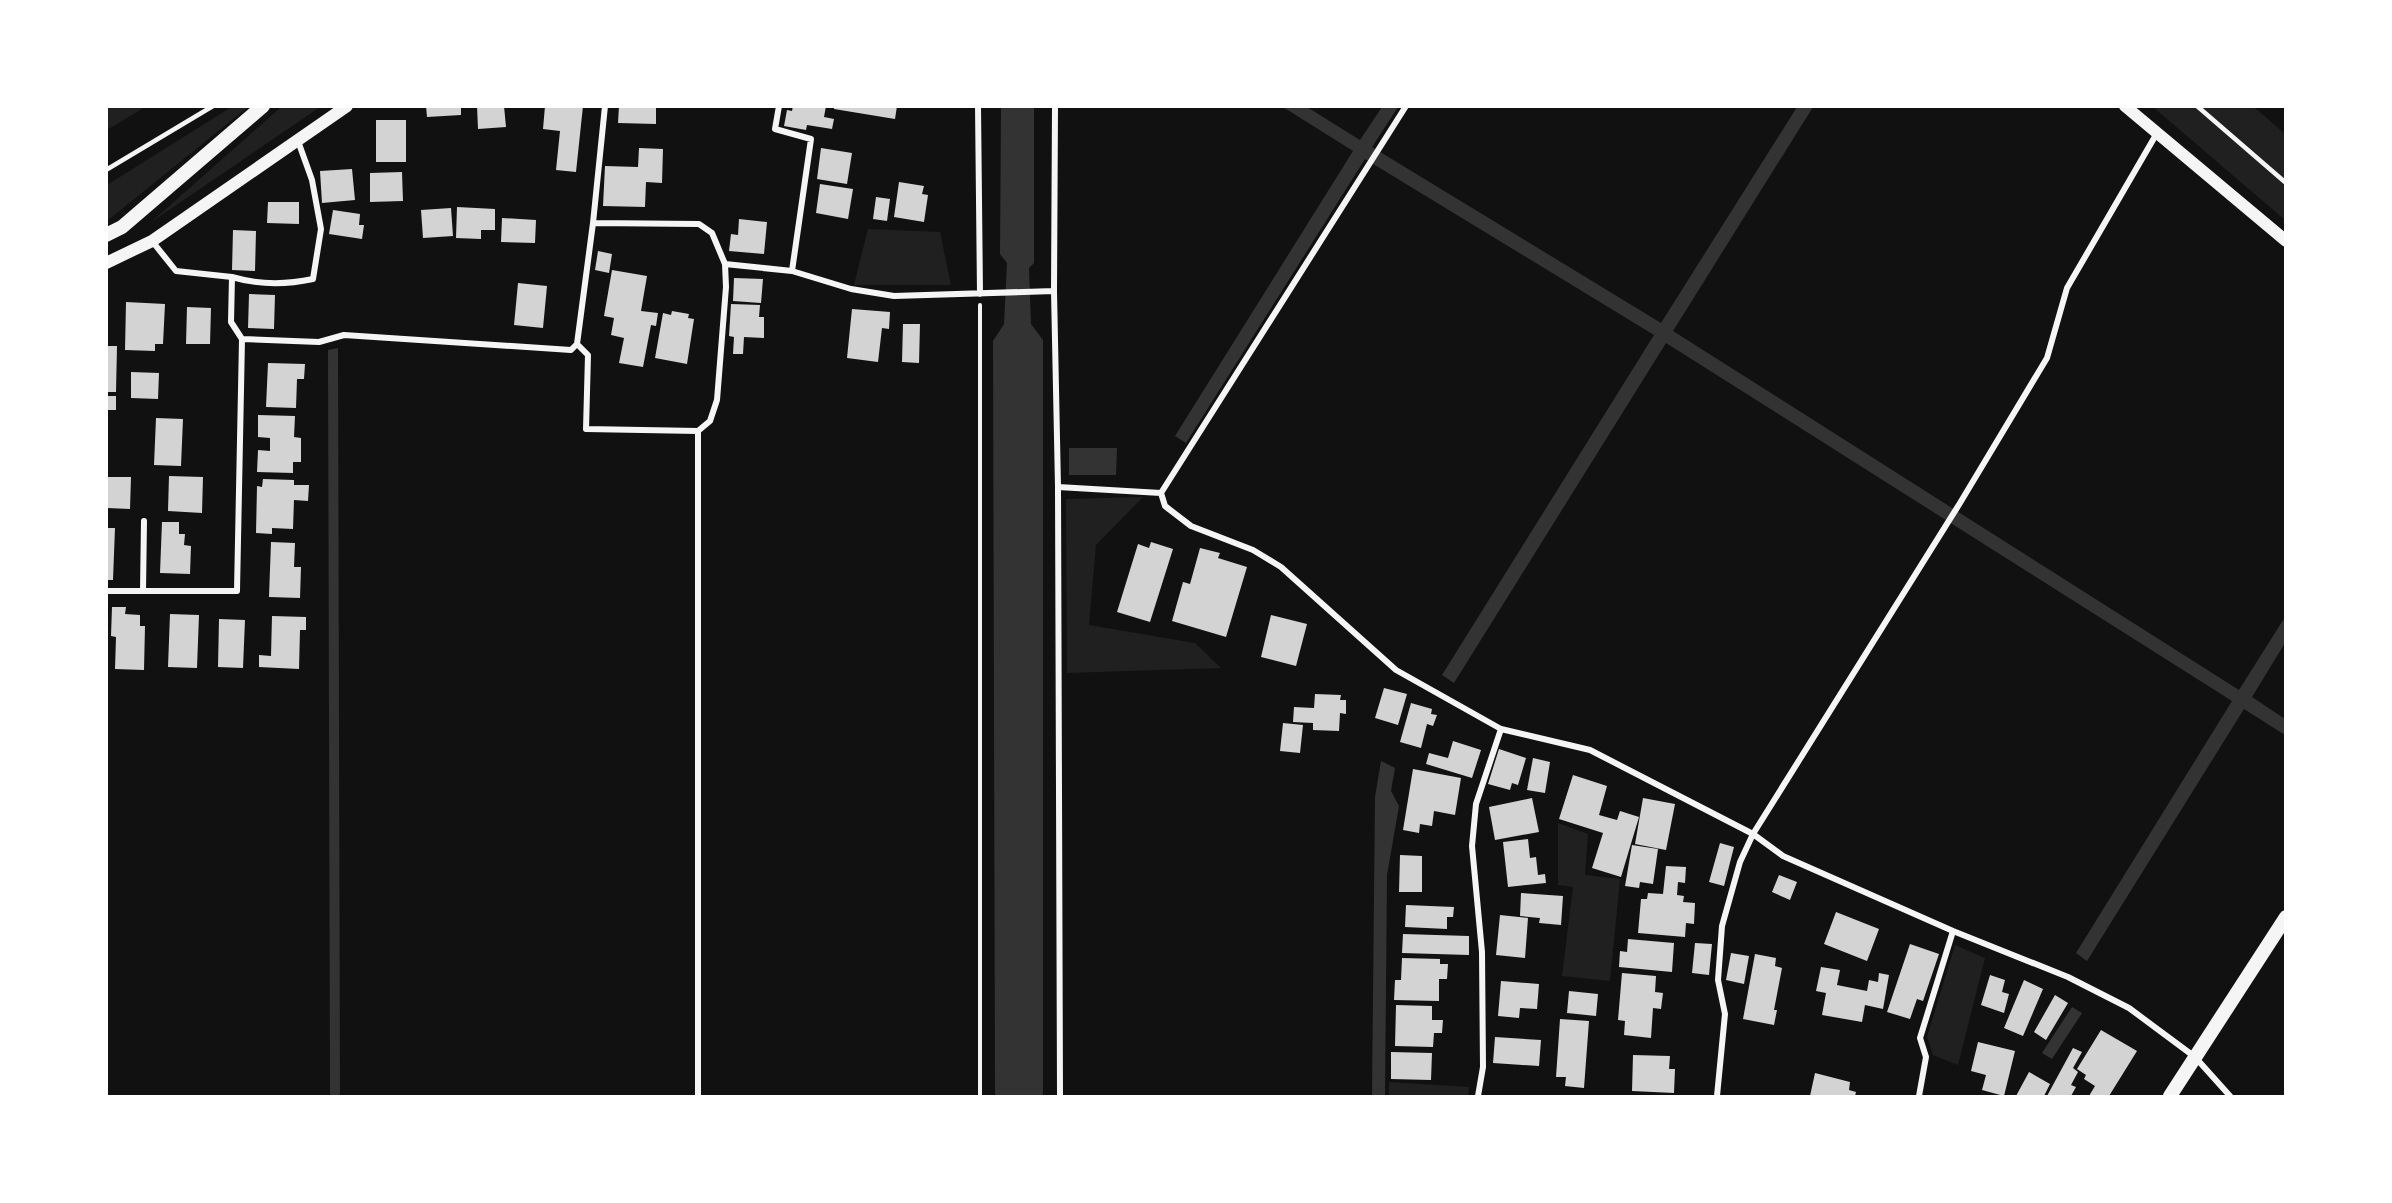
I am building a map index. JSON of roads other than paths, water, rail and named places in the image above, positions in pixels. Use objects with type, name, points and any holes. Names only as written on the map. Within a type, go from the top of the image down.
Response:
[{"type":"main road","points":[[106,235],[122,227],[263,106]]},
{"type":"main road","points":[[106,263],[152,241],[347,106]]},
{"type":"main road","points":[[2125,106],[2286,241]]},
{"type":"main road","points":[[2170,1096],[2286,917]]},
{"type":"street","points":[[242,339],[319,342],[344,335],[571,351],[577,344],[593,222],[604,106]]},
{"type":"street","points":[[779,106],[775,129],[811,139],[792,271]]},
{"type":"street","points":[[978,106],[980,294]]},
{"type":"street","points":[[1055,106],[1054,291],[1058,487],[1060,1096]]},
{"type":"street","points":[[1406,106],[1161,493],[1165,506],[1191,526],[1253,550],[1281,567],[1396,670],[1501,729],[1590,750],[1753,834],[1783,856],[1953,931],[2068,977],[2129,1008],[2195,1057],[2230,1096]]},
{"type":"street","points":[[1717,1096],[1725,1014],[1718,980],[1722,926],[1740,862],[1753,834],[2047,358],[2067,288],[2157,133]]},
{"type":"street","points":[[152,241],[176,271],[232,277],[254,284],[296,283],[313,279],[321,229],[312,180],[298,140]]},
{"type":"street","points":[[577,344],[588,355],[586,429],[698,431],[710,422],[717,400],[726,287],[725,264],[712,233],[699,224],[593,222]]},
{"type":"street","points":[[725,264],[792,271],[851,289],[894,296],[1054,291]]},
{"type":"street","points":[[106,591],[237,591],[242,339],[231,322],[232,277]]},
{"type":"street","points":[[698,431],[698,1096]]},
{"type":"street","points":[[1058,487],[1161,493]]},
{"type":"street","points":[[143,591],[144,521]]},
{"type":"street","points":[[1478,1096],[1483,1067],[1482,952],[1472,846],[1476,804],[1501,729]]},
{"type":"street","points":[[1919,1096],[1926,1057],[1920,1038],[1953,931]]},
{"type":"lane","points":[[106,170],[213,106]]},
{"type":"lane","points":[[2197,106],[2286,183]]}]
